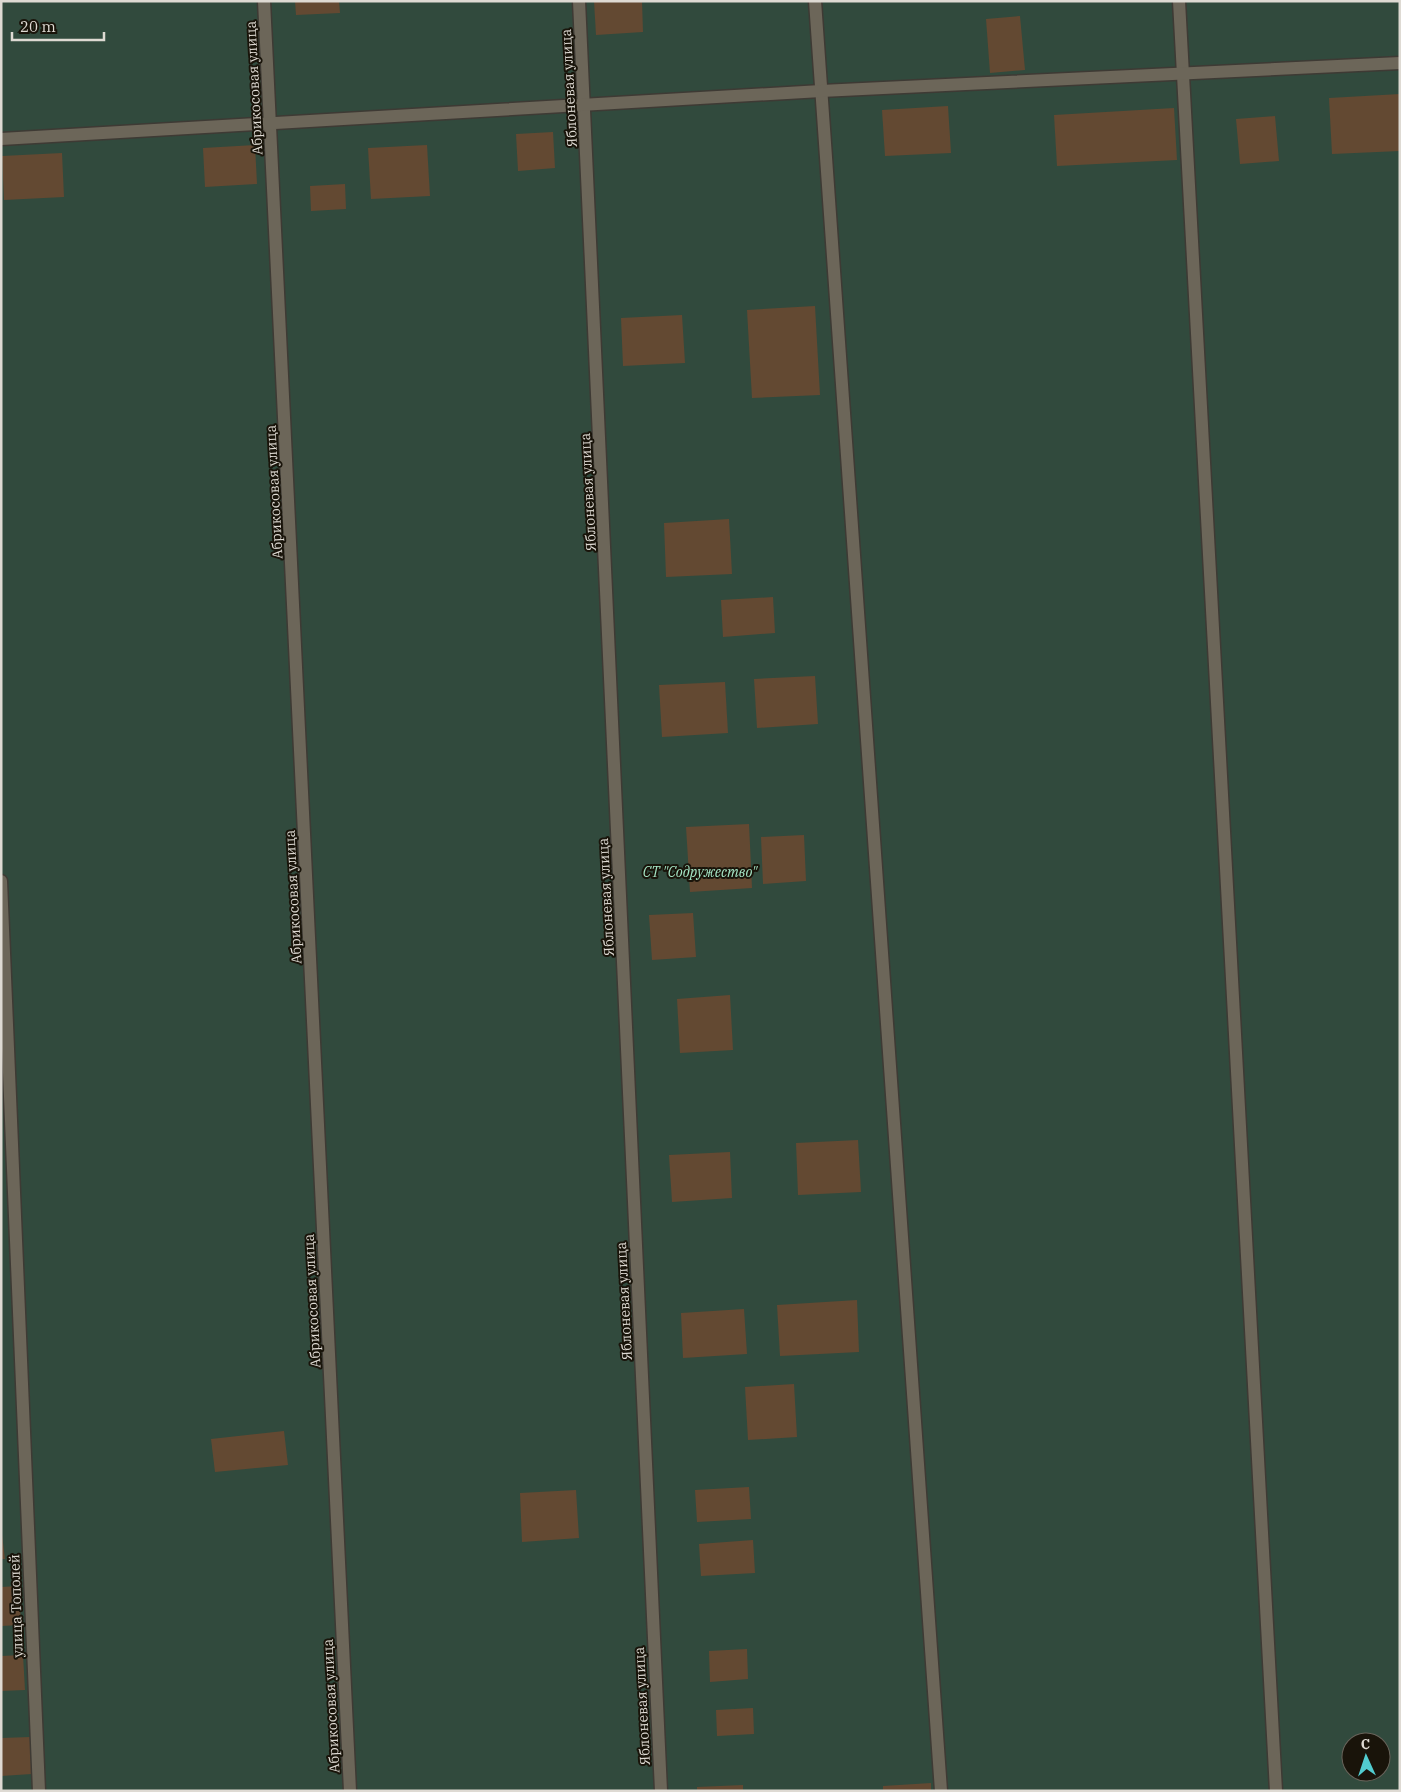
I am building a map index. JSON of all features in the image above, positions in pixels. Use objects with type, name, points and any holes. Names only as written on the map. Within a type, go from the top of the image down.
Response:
[{"type":"street","name":"Абрикосовая улица","points":[[264,1],[350,1791]]},
{"type":"street","name":"Яблоневая улица","points":[[579,1],[586,104],[661,1791]]},
{"type":"street","points":[[815,1],[941,1791]]},
{"type":"street","points":[[1179,1],[1276,1791]]},
{"type":"street","points":[[1,139],[821,91],[1400,63]]},
{"type":"street","name":"улица Тополей","points":[[1,880],[39,1791]]},
{"type":"green space","name":"СТ \"Содружество\"","points":[[1,1],[1400,1],[1400,1791],[1,1791]]},
{"type":"building","points":[[295,1],[339,1],[340,13],[296,15]]},
{"type":"building","points":[[594,1],[642,1],[643,32],[596,35]]},
{"type":"building","points":[[1020,16],[1025,70],[990,73],[986,19]]},
{"type":"building","points":[[1400,94],[1400,151],[1332,154],[1329,98]]},
{"type":"building","points":[[948,106],[951,153],[885,156],[882,110]]},
{"type":"building","points":[[1174,108],[1177,160],[1057,166],[1054,115]]},
{"type":"building","points":[[1275,116],[1279,161],[1240,164],[1236,119]]},
{"type":"building","points":[[553,132],[555,168],[518,171],[516,134]]},
{"type":"building","points":[[255,145],[257,184],[205,187],[203,148]]},
{"type":"building","points":[[427,145],[430,196],[371,199],[368,148]]},
{"type":"building","points":[[62,153],[64,197],[4,200],[2,156]]},
{"type":"building","points":[[345,184],[346,209],[311,211],[310,186]]},
{"type":"building","points":[[815,306],[820,395],[752,398],[747,310]]},
{"type":"building","points":[[682,315],[685,363],[623,366],[621,318]]},
{"type":"building","points":[[729,519],[732,574],[666,577],[664,523]]},
{"type":"building","points":[[773,597],[775,633],[723,637],[721,600]]},
{"type":"building","points":[[815,676],[818,724],[757,728],[754,679]]},
{"type":"building","points":[[725,682],[728,733],[662,737],[659,685]]},
{"type":"building","points":[[749,824],[752,888],[690,892],[686,827]]},
{"type":"building","points":[[804,835],[806,881],[763,884],[761,837]]},
{"type":"building","points":[[693,913],[696,957],[652,960],[649,915]]},
{"type":"building","points":[[730,995],[733,1050],[680,1053],[677,999]]},
{"type":"building","points":[[858,1140],[861,1192],[798,1195],[796,1143]]},
{"type":"building","points":[[730,1152],[732,1198],[672,1202],[669,1155]]},
{"type":"building","points":[[857,1300],[859,1352],[780,1356],[777,1305]]},
{"type":"building","points":[[744,1309],[747,1354],[683,1358],[681,1313]]},
{"type":"building","points":[[794,1384],[797,1437],[748,1440],[745,1387]]},
{"type":"building","points":[[284,1431],[288,1465],[215,1472],[211,1439]]},
{"type":"building","points":[[749,1487],[751,1519],[697,1522],[695,1490]]},
{"type":"building","points":[[576,1490],[579,1538],[522,1542],[520,1493]]},
{"type":"building","points":[[1,1526],[5,1559],[1,1559]]},
{"type":"building","points":[[753,1540],[755,1573],[701,1576],[699,1544]]},
{"type":"building","points":[[19,1586],[21,1625],[1,1626],[1,1587]]},
{"type":"building","points":[[747,1649],[748,1679],[710,1682],[709,1651]]},
{"type":"building","points":[[23,1655],[25,1690],[1,1691],[1,1656]]},
{"type":"building","points":[[753,1708],[754,1734],[717,1736],[716,1710]]},
{"type":"building","points":[[30,1737],[32,1774],[1,1776],[1,1738]]},
{"type":"building","points":[[931,1783],[931,1791],[883,1791],[883,1786]]},
{"type":"building","points":[[743,1785],[743,1791],[697,1791],[697,1787]]}]
